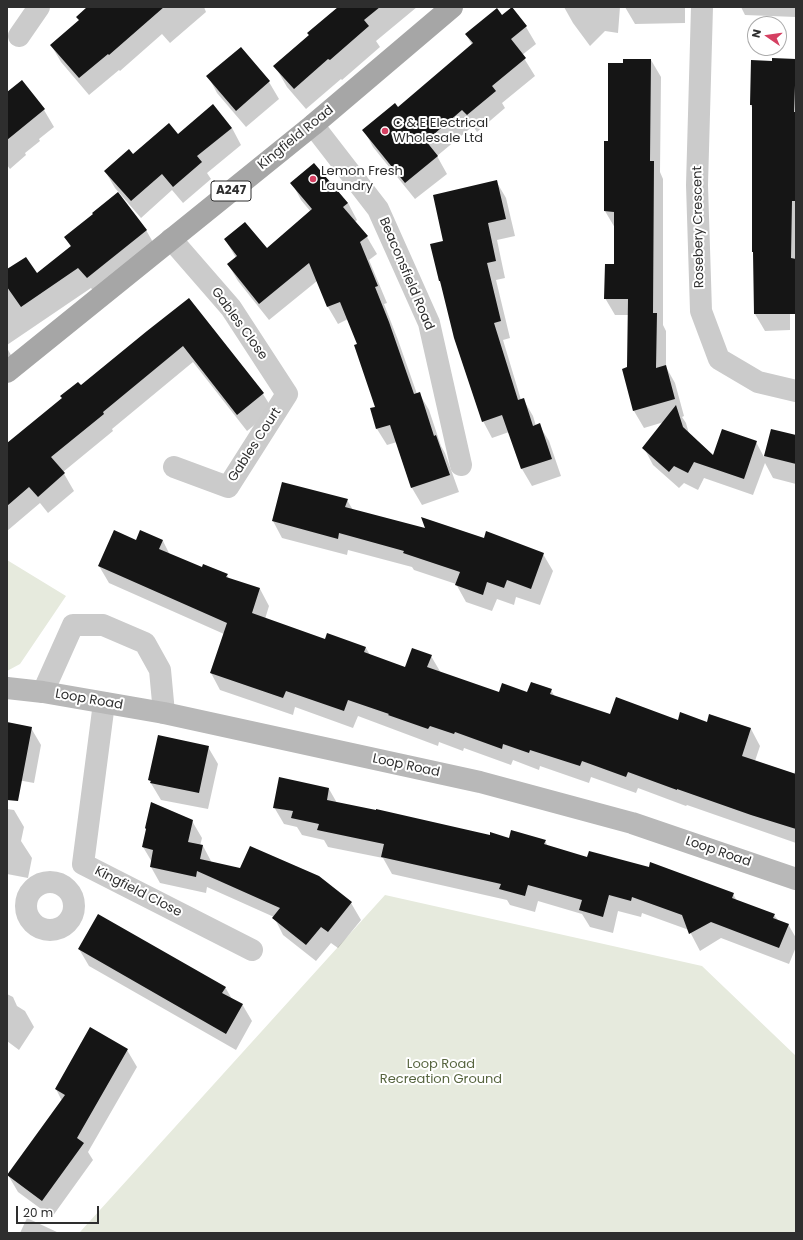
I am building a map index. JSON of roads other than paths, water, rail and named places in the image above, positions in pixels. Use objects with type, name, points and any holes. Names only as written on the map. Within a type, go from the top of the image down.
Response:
[{"type":"main road","name":"Kingfield Road","points":[[7,372],[313,125],[452,7]]},
{"type":"main road","name":"Loop Road","points":[[7,688],[43,692],[164,713],[480,782],[632,823],[796,880]]},
{"type":"street","points":[[19,36],[39,7]]},
{"type":"street","name":"Rosebery Crescent","points":[[702,7],[697,185],[702,311],[719,359],[758,382],[796,391]]},
{"type":"street","name":"Beaconsfield Road","points":[[313,125],[378,209],[429,322],[461,465]]},
{"type":"street","name":"Gables Close","points":[[171,239],[231,308],[287,394]]},
{"type":"street","name":"Gables Court","points":[[174,467],[228,487],[287,394]]},
{"type":"street","points":[[43,692],[73,625],[103,625],[145,643],[160,670],[164,713]]},
{"type":"street","name":"Kingfield Close","points":[[104,703],[83,864],[252,950]]},
{"type":"street","points":[[68,889],[83,864]]},
{"type":"place","name":"C & E Electrical Wholesale Ltd","points":[[385,131]]},
{"type":"place","name":"Lemon Fresh Laundry","points":[[313,179]]},
{"type":"park label","name":"Loop Road Recreation Ground","points":[[441,1072]]}]
